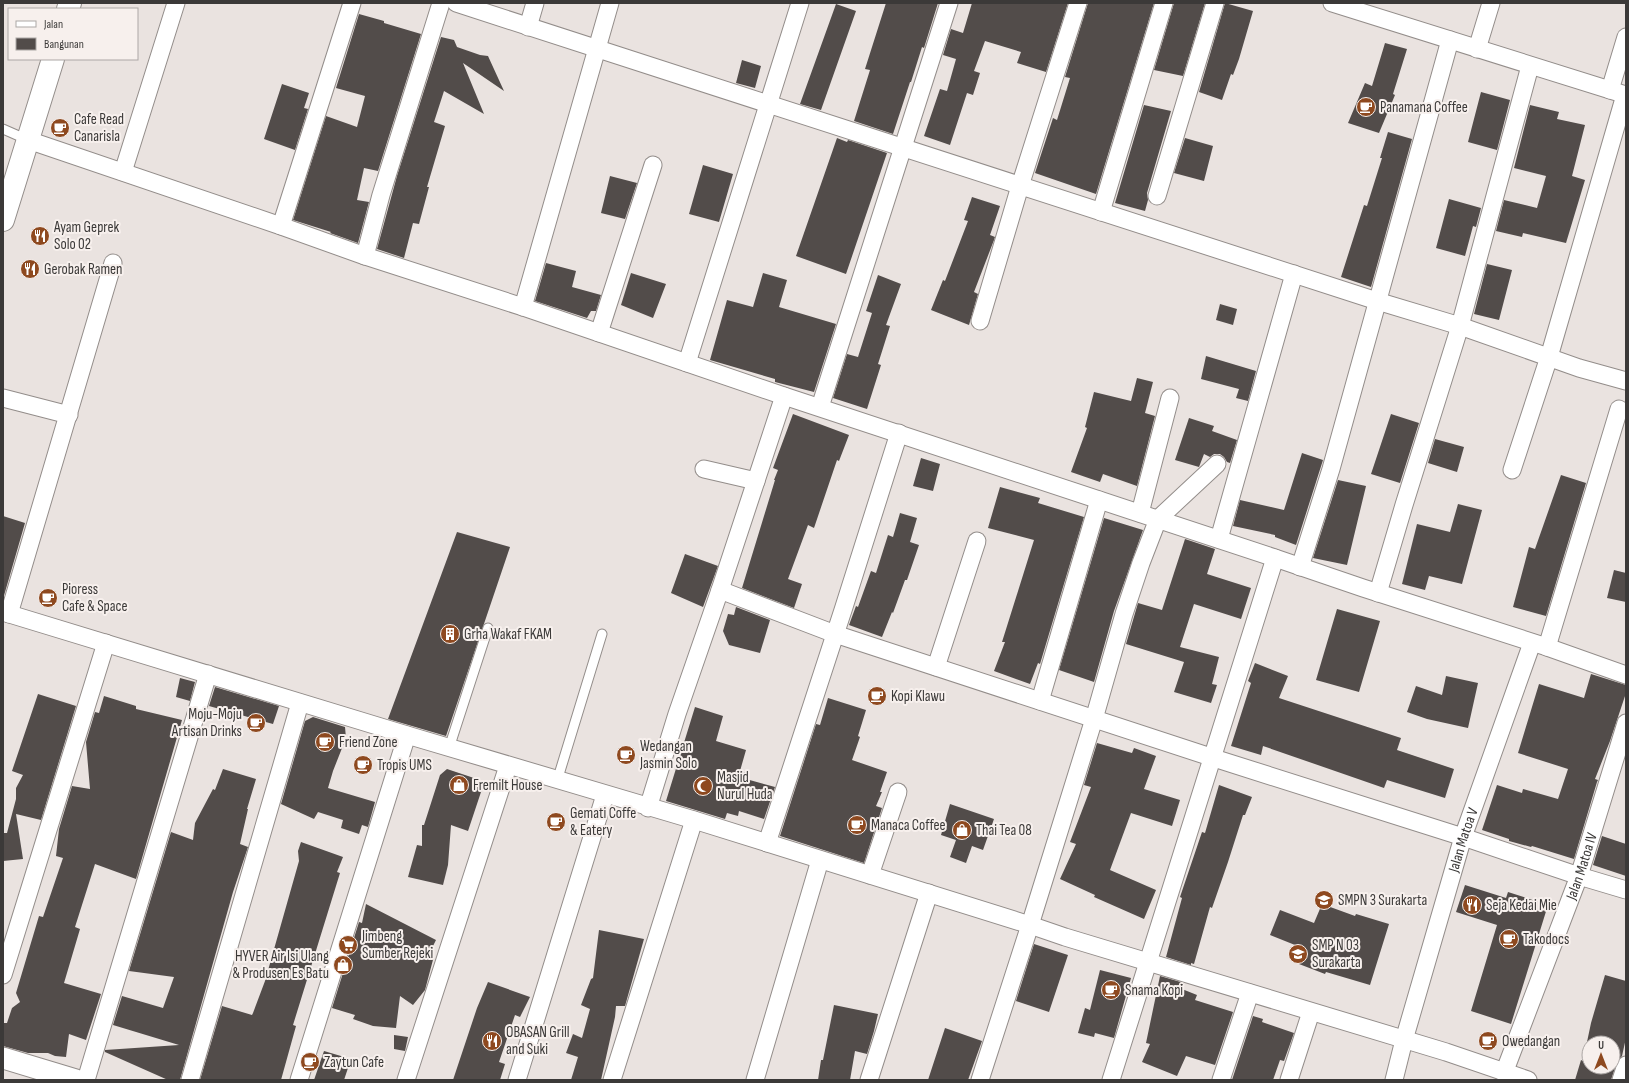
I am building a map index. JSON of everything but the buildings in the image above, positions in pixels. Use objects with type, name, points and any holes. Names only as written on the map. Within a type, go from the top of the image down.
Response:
[{"type":"main road","points":[[5,208],[53,60]]},
{"type":"street","points":[[123,172],[176,3]]},
{"type":"street","points":[[281,226],[352,3]]},
{"type":"street","points":[[365,256],[381,195],[441,3]]},
{"type":"street","points":[[456,3],[1377,301],[1460,326],[1626,382]]},
{"type":"street","points":[[528,27],[535,3]]},
{"type":"street","points":[[524,307],[596,48],[610,3]]},
{"type":"street","points":[[687,363],[800,3]]},
{"type":"street","points":[[820,407],[949,3]]},
{"type":"street","points":[[980,321],[1020,186],[1078,3]]},
{"type":"street","points":[[1101,212],[1164,3]]},
{"type":"street","points":[[1157,196],[1214,3]]},
{"type":"street","points":[[1332,3],[1620,93]]},
{"type":"street","points":[[1477,49],[1491,3]]},
{"type":"street","points":[[1512,470],[1549,357],[1620,93],[1626,36]]},
{"type":"street","points":[[1300,567],[1331,469],[1450,40]]},
{"type":"street","points":[[1378,593],[1460,326],[1530,66]]},
{"type":"street","points":[[28,140],[365,256],[524,307],[784,396],[1626,675]]},
{"type":"street","points":[[599,333],[653,165]]},
{"type":"street","points":[[114,263],[69,415],[6,613],[508,766],[648,808],[694,820],[1065,937],[1404,1040],[1528,1080]]},
{"type":"street","points":[[1219,539],[1294,274]]},
{"type":"street","points":[[648,808],[677,714],[720,590],[784,396]]},
{"type":"street","points":[[3,398],[69,415]]},
{"type":"street","points":[[1140,513],[1170,398]]},
{"type":"street","name":"Jalan Matoa V","points":[[1394,1080],[1404,1040],[1463,837],[1539,645],[1619,409]]},
{"type":"street","points":[[767,843],[899,434]]},
{"type":"street","points":[[980,1080],[1030,925],[1094,718],[1124,614],[1141,563],[1158,519],[1217,464]]},
{"type":"street","points":[[704,469],[756,481]]},
{"type":"street","points":[[1040,701],[1100,500]]},
{"type":"street","points":[[936,667],[977,542]]},
{"type":"street","points":[[1111,1080],[1275,558]]},
{"type":"street","points":[[720,590],[835,634],[1626,890]]},
{"type":"street","points":[[3,975],[106,643]]},
{"type":"street","points":[[86,1080],[208,674]]},
{"type":"street","points":[[190,1080],[300,703]]},
{"type":"street","name":"Jalan Matoa IV","points":[[1504,1073],[1579,876],[1626,723]]},
{"type":"street","points":[[299,1080],[406,735]]},
{"type":"street","points":[[406,1080],[508,766]]},
{"type":"street","points":[[870,875],[898,792]]},
{"type":"street","points":[[517,1080],[605,795]]},
{"type":"street","points":[[612,1080],[694,820]]},
{"type":"street","points":[[755,1080],[820,860]]},
{"type":"street","points":[[869,1080],[929,893]]},
{"type":"street","points":[[1221,1080],[1250,993]]},
{"type":"street","points":[[1289,1080],[1311,1012]]},
{"type":"street","points":[[3,1058],[76,1080]]},
{"type":"street","points":[[1621,1080],[1626,1065]]},
{"type":"lane","points":[[3,129],[28,140]]},
{"type":"lane","points":[[449,748],[488,628]]},
{"type":"lane","points":[[557,780],[602,634]]},
{"type":"place","name":"Panamana Coffee","points":[[1366,107]]},
{"type":"place","name":"Cafe Read Canarisla","points":[[60,128]]},
{"type":"place","name":"Ayam Geprek Solo 02","points":[[40,236]]},
{"type":"place","name":"Gerobak Ramen","points":[[30,269]]},
{"type":"place","name":"Pioress Cafe & Space","points":[[48,598]]},
{"type":"place","name":"Grha Wakaf FKAM","points":[[450,634]]},
{"type":"place","name":"Kopi Klawu","points":[[877,696]]},
{"type":"place","name":"Moju-Moju Artisan Drinks","points":[[256,723]]},
{"type":"place","name":"Friend Zone","points":[[325,742]]},
{"type":"place","name":"Wedangan Jasmin Solo","points":[[626,755]]},
{"type":"place","name":"Tropis UMS","points":[[363,765]]},
{"type":"place","name":"Fremilt House","points":[[459,785]]},
{"type":"place","name":"Masjid Nurul Huda","points":[[703,786]]},
{"type":"place","name":"Gemati Coffe & Eatery","points":[[556,822]]},
{"type":"place","name":"Manaca Coffee","points":[[857,825]]},
{"type":"place","name":"Thai Tea 08","points":[[962,830]]},
{"type":"place","name":"SMPN 3 Surakarta","points":[[1324,900]]},
{"type":"place","name":"Seja Kedai Mie","points":[[1472,905]]},
{"type":"place","name":"Takodocs","points":[[1509,939]]},
{"type":"place","name":"Jimbeng Sumber Rejeki","points":[[348,945]]},
{"type":"place","name":"SMP N 03 Surakarta","points":[[1298,954]]},
{"type":"place","name":"HYVER Air Isi Ulang & Produsen Es Batu","points":[[343,965]]},
{"type":"place","name":"Snama Kopi","points":[[1111,990]]},
{"type":"place","name":"OBASAN Grill and Suki","points":[[492,1041]]},
{"type":"place","name":"Owedangan","points":[[1488,1041]]},
{"type":"place","name":"Zaytun Cafe","points":[[310,1062]]}]
